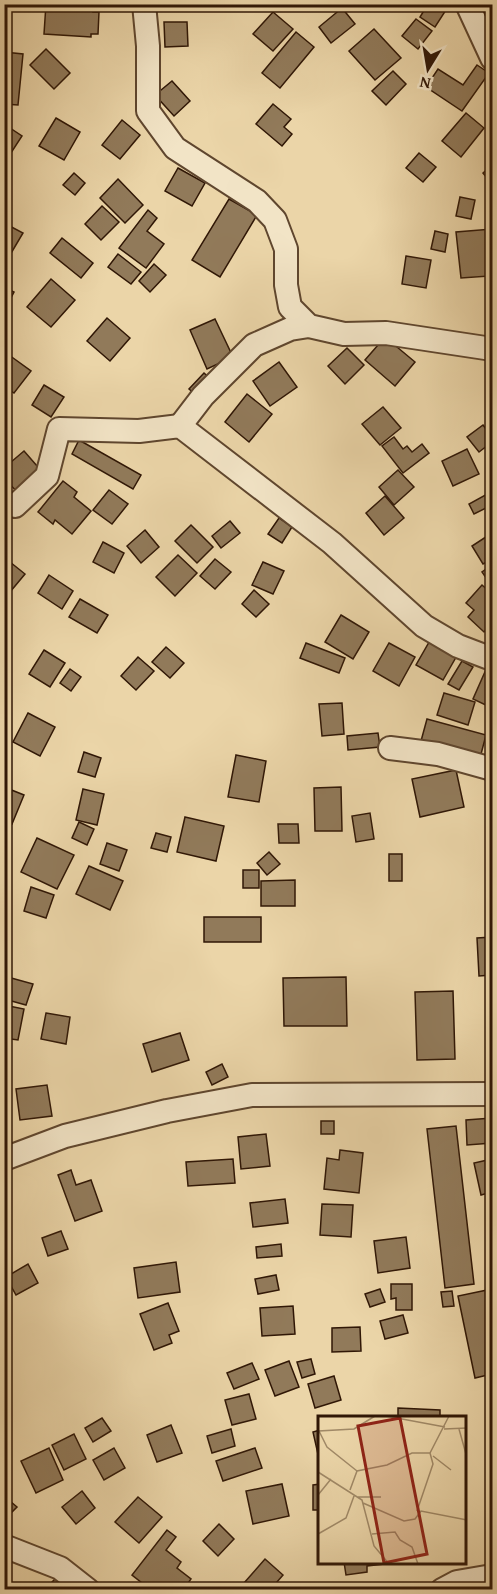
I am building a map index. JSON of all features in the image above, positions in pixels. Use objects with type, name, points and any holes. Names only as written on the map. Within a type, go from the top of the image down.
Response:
[{"type":"street","points":[[144,4],[148,46],[148,111],[175,148],[256,201],[275,220],[286,249],[286,285],[290,307],[309,326]]},
{"type":"street","points":[[467,4],[492,58]]},
{"type":"street","points":[[180,426],[203,396],[254,345],[290,329],[309,326],[344,334],[386,333],[492,349]]},
{"type":"street","points":[[8,510],[47,476],[60,429],[139,430],[180,426],[332,543],[424,626],[458,646],[492,659]]},
{"type":"street","points":[[390,748],[438,754],[492,769]]},
{"type":"street","points":[[4,1160],[65,1136],[167,1111],[252,1095],[492,1094]]},
{"type":"street","points":[[4,1546],[60,1568],[88,1590]]},
{"type":"street","points":[[442,1590],[457,1582],[492,1576]]},
{"type":"building","points":[[46,4],[94,4],[93,12],[99,12],[98,34],[91,34],[91,37],[44,34]]},
{"type":"building","points":[[428,4],[438,4],[446,10],[435,27],[420,17]]},
{"type":"building","points":[[342,8],[355,24],[331,43],[319,27]]},
{"type":"building","points":[[273,12],[293,29],[273,51],[253,34]]},
{"type":"building","points":[[416,19],[432,31],[418,49],[402,36]]},
{"type":"building","points":[[164,22],[187,22],[188,46],[165,47]]},
{"type":"building","points":[[374,29],[401,58],[375,80],[349,51]]},
{"type":"building","points":[[296,32],[314,47],[280,88],[262,73]]},
{"type":"building","points":[[46,49],[70,73],[54,89],[30,65]]},
{"type":"building","points":[[4,52],[23,54],[18,105],[4,104]]},
{"type":"building","points":[[477,65],[489,73],[462,111],[426,87],[438,69],[463,85]]},
{"type":"building","points":[[393,71],[406,84],[386,105],[372,91]]},
{"type":"building","points":[[172,81],[190,101],[174,116],[155,95]]},
{"type":"building","points":[[273,104],[291,119],[284,127],[292,134],[282,146],[256,124]]},
{"type":"building","points":[[466,113],[484,128],[461,157],[442,141]]},
{"type":"building","points":[[56,118],[80,132],[64,160],[39,146]]},
{"type":"building","points":[[122,120],[140,135],[120,159],[102,145]]},
{"type":"building","points":[[4,124],[22,136],[9,156],[4,152]]},
{"type":"building","points":[[419,153],[436,167],[423,182],[406,168]]},
{"type":"building","points":[[492,165],[492,184],[483,173]]},
{"type":"building","points":[[178,168],[205,183],[192,206],[165,191]]},
{"type":"building","points":[[74,173],[85,183],[75,195],[63,185]]},
{"type":"building","points":[[118,179],[143,205],[125,223],[100,198]]},
{"type":"building","points":[[460,197],[475,200],[471,219],[456,216]]},
{"type":"building","points":[[229,199],[257,215],[220,277],[192,260]]},
{"type":"building","points":[[102,206],[119,222],[101,240],[85,224]]},
{"type":"building","points":[[148,210],[157,218],[147,231],[164,244],[146,268],[119,248]]},
{"type":"building","points":[[4,223],[23,233],[10,255],[4,252]]},
{"type":"building","points":[[492,229],[492,287],[490,287],[489,276],[461,278],[456,232]]},
{"type":"building","points":[[435,231],[448,234],[445,252],[431,249]]},
{"type":"building","points":[[62,238],[93,263],[81,278],[50,253]]},
{"type":"building","points":[[118,254],[141,272],[131,284],[108,267]]},
{"type":"building","points":[[406,256],[431,260],[426,288],[402,284]]},
{"type":"building","points":[[154,264],[166,275],[150,292],[139,281]]},
{"type":"building","points":[[51,279],[75,300],[51,327],[27,307]]},
{"type":"building","points":[[4,287],[14,292],[4,311]]},
{"type":"building","points":[[107,318],[130,338],[110,361],[87,341]]},
{"type":"building","points":[[215,319],[233,357],[207,369],[190,330]]},
{"type":"building","points":[[385,337],[415,362],[395,386],[365,360]]},
{"type":"building","points":[[347,348],[364,365],[345,384],[328,366]]},
{"type":"building","points":[[9,355],[31,371],[14,393],[4,386],[4,361]]},
{"type":"building","points":[[279,362],[297,387],[270,406],[253,381]]},
{"type":"building","points":[[204,373],[214,382],[199,398],[189,389]]},
{"type":"building","points":[[44,385],[64,397],[51,417],[32,405]]},
{"type":"building","points":[[247,394],[272,414],[249,442],[225,422]]},
{"type":"building","points":[[383,407],[401,428],[380,445],[362,424]]},
{"type":"building","points":[[483,425],[492,437],[492,442],[479,452],[467,437]]},
{"type":"building","points":[[394,437],[403,449],[407,446],[412,452],[422,444],[429,453],[403,473],[382,446]]},
{"type":"building","points":[[79,440],[141,475],[133,489],[72,454]]},
{"type":"building","points":[[467,449],[479,474],[453,486],[442,461]]},
{"type":"building","points":[[24,451],[44,474],[20,495],[4,478],[4,468]]},
{"type":"building","points":[[398,470],[414,487],[394,505],[379,487]]},
{"type":"building","points":[[63,481],[77,492],[74,497],[91,511],[72,534],[55,520],[53,524],[38,512]]},
{"type":"building","points":[[109,490],[128,504],[112,524],[93,510]]},
{"type":"building","points":[[489,493],[492,505],[474,514],[469,504]]},
{"type":"building","points":[[385,496],[404,518],[384,535],[366,513]]},
{"type":"building","points":[[279,518],[292,527],[282,543],[268,534]]},
{"type":"building","points":[[230,521],[240,533],[221,548],[212,536]]},
{"type":"building","points":[[191,525],[213,547],[197,563],[175,541]]},
{"type":"building","points":[[145,530],[159,547],[141,563],[127,546]]},
{"type":"building","points":[[492,533],[492,559],[483,564],[472,546]]},
{"type":"building","points":[[103,542],[124,553],[114,573],[93,562]]},
{"type":"building","points":[[178,555],[197,573],[175,596],[156,577]]},
{"type":"building","points":[[215,559],[231,572],[215,589],[200,576]]},
{"type":"building","points":[[10,562],[25,574],[5,598],[4,569]]},
{"type":"building","points":[[263,562],[284,571],[273,594],[252,585]]},
{"type":"building","points":[[492,565],[492,583],[491,585],[482,572]]},
{"type":"building","points":[[49,575],[73,591],[62,609],[38,593]]},
{"type":"building","points":[[482,585],[490,592],[492,590],[492,622],[484,632],[468,617],[474,610],[466,603]]},
{"type":"building","points":[[254,590],[269,604],[256,617],[242,604]]},
{"type":"building","points":[[80,599],[108,615],[97,633],[69,617]]},
{"type":"building","points":[[341,615],[369,632],[353,659],[325,642]]},
{"type":"building","points":[[432,637],[459,652],[443,680],[416,665]]},
{"type":"building","points":[[306,643],[345,658],[339,673],[300,658]]},
{"type":"building","points":[[389,643],[415,657],[399,686],[373,671]]},
{"type":"building","points":[[166,647],[184,663],[170,678],[152,662]]},
{"type":"building","points":[[44,650],[65,663],[50,687],[29,674]]},
{"type":"building","points":[[138,657],[154,671],[136,690],[121,676]]},
{"type":"building","points":[[462,661],[473,667],[459,690],[448,684]]},
{"type":"building","points":[[488,665],[492,667],[492,708],[473,699]]},
{"type":"building","points":[[70,669],[81,677],[71,691],[60,683]]},
{"type":"building","points":[[444,693],[475,702],[468,725],[437,715]]},
{"type":"building","points":[[342,703],[344,734],[322,736],[319,704]]},
{"type":"building","points":[[28,713],[55,727],[40,756],[13,742]]},
{"type":"building","points":[[427,719],[486,735],[480,758],[421,741]]},
{"type":"building","points":[[378,733],[380,747],[348,750],[347,736]]},
{"type":"building","points":[[84,752],[101,758],[95,777],[78,772]]},
{"type":"building","points":[[236,755],[266,761],[259,802],[228,797]]},
{"type":"building","points":[[456,770],[464,807],[420,817],[412,779]]},
{"type":"building","points":[[4,787],[24,795],[12,824],[4,821]]},
{"type":"building","points":[[341,787],[342,831],[315,831],[314,788]]},
{"type":"building","points":[[83,789],[104,794],[97,825],[76,820]]},
{"type":"building","points":[[370,813],[374,839],[356,842],[352,816]]},
{"type":"building","points":[[185,817],[224,826],[216,861],[177,852]]},
{"type":"building","points":[[79,822],[94,829],[87,845],[72,838]]},
{"type":"building","points":[[278,824],[298,824],[299,843],[279,843]]},
{"type":"building","points":[[156,833],[171,837],[167,852],[151,848]]},
{"type":"building","points":[[37,838],[74,855],[57,889],[21,872]]},
{"type":"building","points":[[107,843],[127,850],[119,871],[100,864]]},
{"type":"building","points":[[269,852],[280,864],[267,875],[257,863]]},
{"type":"building","points":[[389,854],[402,854],[402,881],[389,881]]},
{"type":"building","points":[[89,866],[123,881],[110,910],[76,894]]},
{"type":"building","points":[[243,870],[259,870],[259,888],[243,888]]},
{"type":"building","points":[[295,880],[295,906],[261,906],[261,881]]},
{"type":"building","points":[[31,887],[54,895],[46,918],[24,911]]},
{"type":"building","points":[[204,917],[261,917],[261,942],[204,942]]},
{"type":"building","points":[[492,937],[492,975],[479,976],[477,938]]},
{"type":"building","points":[[4,976],[33,984],[26,1005],[4,999]]},
{"type":"building","points":[[346,977],[347,1026],[284,1026],[283,978]]},
{"type":"building","points":[[453,991],[455,1059],[417,1060],[415,992]]},
{"type":"building","points":[[4,1005],[24,1009],[18,1040],[4,1038]]},
{"type":"building","points":[[46,1013],[70,1017],[66,1044],[41,1039]]},
{"type":"building","points":[[180,1033],[189,1060],[152,1072],[143,1044]]},
{"type":"building","points":[[222,1064],[228,1077],[212,1085],[206,1072]]},
{"type":"building","points":[[47,1085],[52,1116],[20,1120],[16,1089]]},
{"type":"building","points":[[492,1118],[492,1143],[467,1145],[466,1120]]},
{"type":"building","points":[[321,1121],[334,1121],[334,1134],[321,1134]]},
{"type":"building","points":[[456,1126],[474,1284],[445,1288],[427,1129]]},
{"type":"building","points":[[266,1134],[270,1166],[241,1169],[238,1137]]},
{"type":"building","points":[[340,1150],[363,1153],[359,1193],[324,1189],[327,1158],[339,1160]]},
{"type":"building","points":[[233,1159],[235,1183],[188,1186],[186,1162]]},
{"type":"building","points":[[492,1159],[492,1192],[481,1195],[474,1163]]},
{"type":"building","points":[[71,1170],[76,1185],[91,1180],[102,1211],[75,1221],[58,1175]]},
{"type":"building","points":[[285,1199],[288,1223],[253,1227],[250,1203]]},
{"type":"building","points":[[322,1204],[353,1205],[351,1237],[320,1235]]},
{"type":"building","points":[[61,1231],[68,1249],[48,1256],[42,1238]]},
{"type":"building","points":[[406,1237],[410,1268],[378,1273],[374,1241]]},
{"type":"building","points":[[281,1244],[282,1256],[257,1258],[256,1247]]},
{"type":"building","points":[[176,1262],[180,1292],[138,1298],[134,1268]]},
{"type":"building","points":[[28,1264],[38,1283],[16,1295],[6,1277]]},
{"type":"building","points":[[276,1275],[279,1290],[258,1294],[255,1279]]},
{"type":"building","points":[[391,1284],[412,1284],[412,1310],[396,1310],[396,1298],[391,1299]]},
{"type":"building","points":[[380,1289],[385,1302],[370,1307],[365,1294]]},
{"type":"building","points":[[492,1289],[492,1374],[475,1378],[458,1296]]},
{"type":"building","points":[[452,1291],[454,1306],[443,1307],[441,1292]]},
{"type":"building","points":[[168,1303],[179,1331],[169,1335],[172,1343],[154,1350],[140,1314]]},
{"type":"building","points":[[293,1306],[295,1334],[262,1336],[260,1308]]},
{"type":"building","points":[[403,1315],[408,1333],[385,1339],[380,1321]]},
{"type":"building","points":[[360,1327],[361,1351],[332,1352],[332,1328]]},
{"type":"building","points":[[311,1359],[315,1374],[302,1378],[297,1362]]},
{"type":"building","points":[[289,1361],[299,1387],[275,1396],[265,1370]]},
{"type":"building","points":[[252,1363],[259,1379],[234,1389],[227,1373]]},
{"type":"building","points":[[334,1376],[341,1400],[315,1408],[308,1384]]},
{"type":"building","points":[[249,1394],[256,1419],[232,1425],[225,1400]]},
{"type":"building","points":[[398,1408],[440,1410],[440,1416],[398,1416]]},
{"type":"building","points":[[102,1418],[111,1431],[93,1442],[85,1428]]},
{"type":"building","points":[[171,1425],[182,1453],[157,1462],[147,1435]]},
{"type":"building","points":[[231,1429],[235,1446],[212,1453],[207,1436]]},
{"type":"building","points":[[318,1431],[318,1454],[313,1432]]},
{"type":"building","points":[[74,1434],[86,1459],[64,1470],[52,1445]]},
{"type":"building","points":[[49,1448],[63,1480],[36,1493],[21,1461]]},
{"type":"building","points":[[114,1448],[125,1468],[104,1480],[93,1460]]},
{"type":"building","points":[[255,1448],[262,1468],[223,1481],[216,1461]]},
{"type":"building","points":[[282,1484],[289,1516],[253,1524],[246,1491]]},
{"type":"building","points":[[318,1484],[318,1510],[313,1510],[313,1485]]},
{"type":"building","points":[[82,1491],[95,1508],[76,1524],[62,1507]]},
{"type":"building","points":[[4,1496],[17,1507],[4,1520]]},
{"type":"building","points":[[138,1497],[162,1517],[139,1543],[115,1522]]},
{"type":"building","points":[[219,1524],[234,1539],[218,1556],[203,1541]]},
{"type":"building","points":[[167,1530],[176,1537],[166,1550],[181,1562],[177,1568],[191,1579],[183,1590],[151,1590],[132,1575]]},
{"type":"building","points":[[265,1559],[283,1575],[270,1590],[251,1590],[244,1583]]},
{"type":"building","points":[[344,1564],[384,1564],[367,1566],[367,1572],[346,1575]]},
{"type":"building","points":[[7,1578],[16,1590],[4,1590],[4,1580]]},
{"type":"building","points":[[56,1578],[68,1590],[44,1590]]}]
